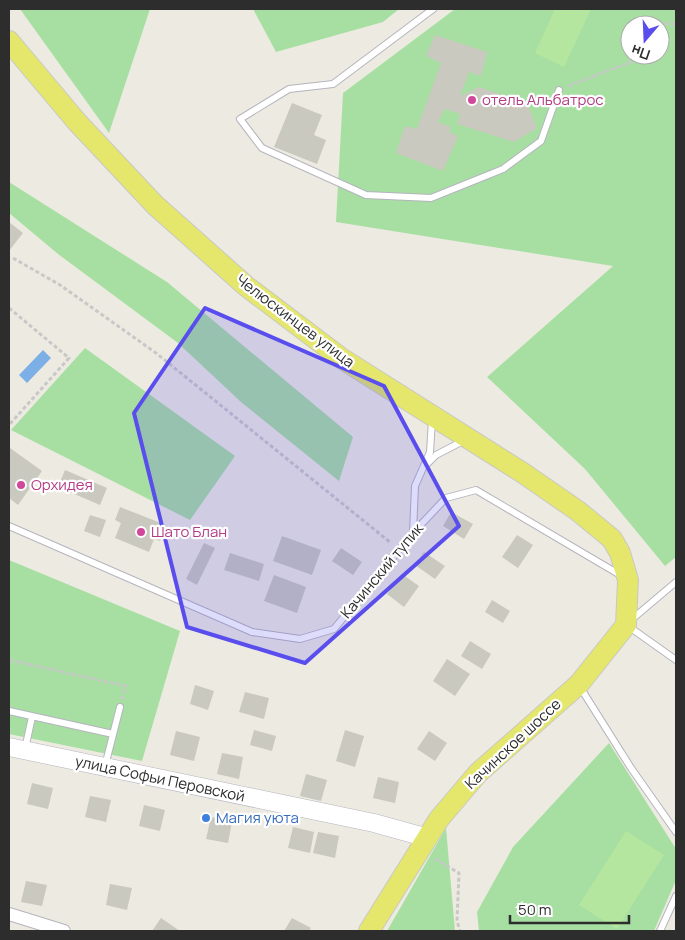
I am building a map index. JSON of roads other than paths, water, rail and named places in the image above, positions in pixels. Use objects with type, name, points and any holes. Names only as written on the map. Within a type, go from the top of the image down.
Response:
[{"type":"main road","name":"Челюскинцев улица","points":[[9,40],[77,122],[155,205],[246,286],[342,358],[468,439],[524,472],[578,511],[612,539],[620,553],[628,580]]},
{"type":"main road","points":[[626,625],[628,580]]},
{"type":"main road","name":"Качинское шоссе","points":[[369,931],[439,819],[478,773],[579,684],[626,625]]},
{"type":"street","name":"улица Софьи Перовской","points":[[17,749],[374,823],[423,845]]},
{"type":"street","points":[[9,914],[64,931]]},
{"type":"lane","points":[[433,9],[333,84],[289,89],[240,119],[262,148],[366,196],[431,198],[503,169],[542,141],[558,90]]},
{"type":"lane","points":[[413,533],[415,486],[430,452],[432,416]]},
{"type":"lane","points":[[423,468],[436,455],[468,439]]},
{"type":"lane","name":"Качинский тупик","points":[[9,526],[252,632],[300,639],[334,629],[413,533],[446,498],[476,490],[628,580]]},
{"type":"lane","points":[[676,582],[626,625],[676,660]]},
{"type":"lane","points":[[579,684],[631,768],[676,832]]},
{"type":"lane","points":[[104,767],[120,707]]},
{"type":"lane","points":[[9,711],[113,734]]},
{"type":"lane","points":[[17,749],[32,716]]},
{"type":"lane","points":[[660,931],[676,896]]},
{"type":"water","points":[[43,350],[51,358],[27,383],[19,375]]},
{"type":"place","name":"отель Альбатрос","points":[[472,100]]},
{"type":"place","name":"Орхидея","points":[[21,485]]},
{"type":"place","name":"Шато Блан","points":[[141,532]]},
{"type":"place","name":"Магия уюта","points":[[206,818]]}]
